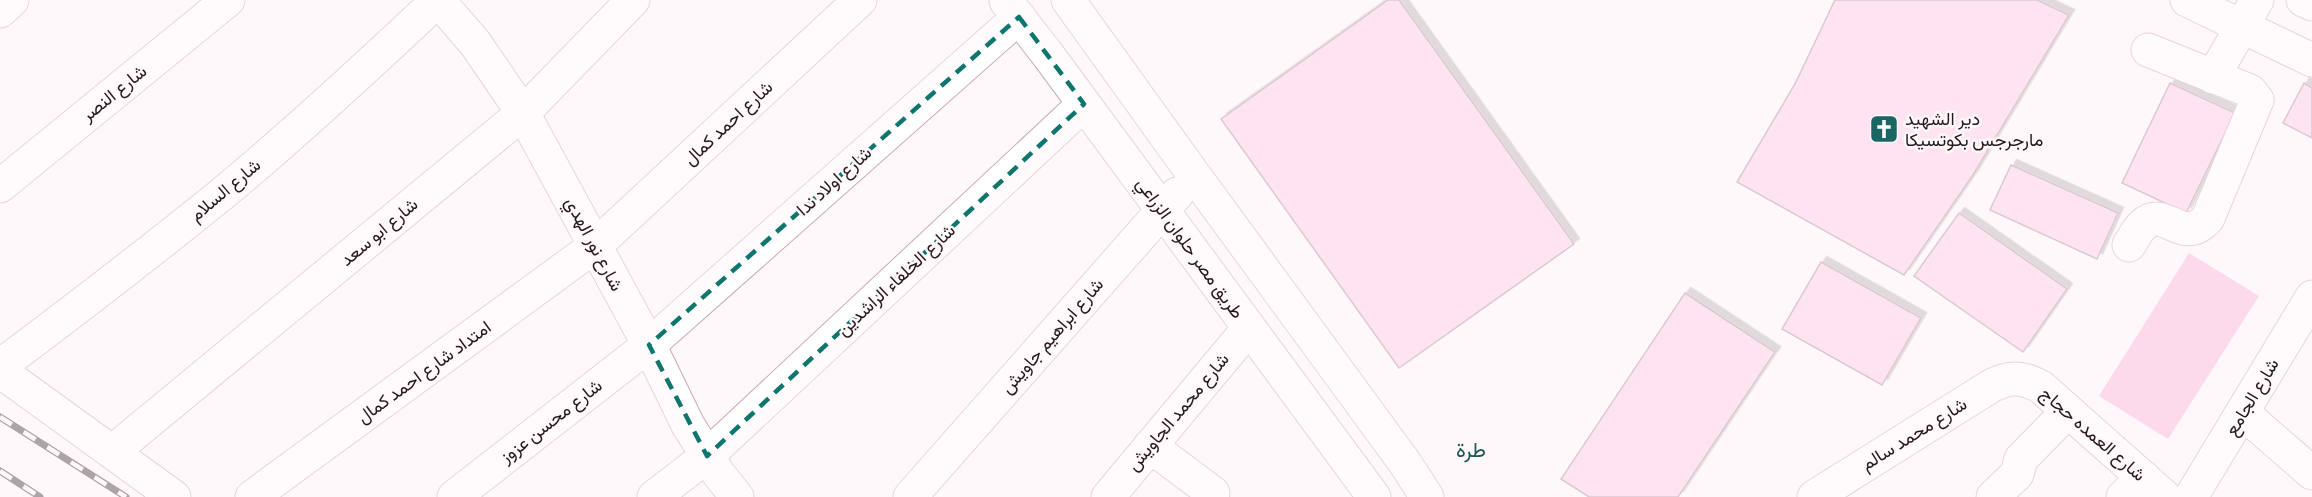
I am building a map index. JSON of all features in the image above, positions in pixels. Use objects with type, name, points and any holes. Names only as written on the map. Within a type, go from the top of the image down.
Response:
[{"type":"main road","points":[[0,11],[12,0]]},
{"type":"main road","name":"شارع النصر","points":[[0,186],[228,0]]},
{"type":"main road","name":"شارع نور الهدي","points":[[438,0],[475,43],[523,113],[649,345],[675,401],[707,456],[737,497]]},
{"type":"main road","name":"شارع السلام","points":[[0,366],[112,283],[224,192],[333,98],[438,0]]},
{"type":"main road","name":"شارع ابو سعد","points":[[112,452],[523,113],[633,0]]},
{"type":"main road","name":"شارع احمد كمال","points":[[596,246],[860,0]]},
{"type":"main road","points":[[1068,0],[1405,463],[1427,497]]},
{"type":"main road","points":[[2187,0],[2250,12],[2312,60]]},
{"type":"main road","points":[[2303,0],[2312,4]]},
{"type":"main road","name":"طريق مصر حلوان الزراعي","points":[[1012,9],[1373,497]]},
{"type":"main road","name":"شارع اولاد ندا","points":[[649,345],[1012,9]]},
{"type":"main road","points":[[2214,77],[2250,12]]},
{"type":"main road","points":[[2129,245],[2148,221],[2157,219],[2185,230],[2194,230],[2201,226],[2208,218],[2257,100],[2250,91],[2148,50]]},
{"type":"main road","name":"شارع الخلفاء الراشدين","points":[[654,497],[707,456],[1084,104]]},
{"type":"main road","name":"شارع ابراهيم جاويش","points":[[910,497],[1194,175]]},
{"type":"main road","name":"امتداد شارع احمد كمال","points":[[252,497],[596,246]]},
{"type":"main road","name":"شارع الجامع","points":[[2191,497],[2312,297]]},
{"type":"main road","name":"شارع محمد الجاويش","points":[[1108,497],[1249,328]]},
{"type":"main road","name":"شارع محسن عزوز","points":[[454,497],[649,345]]},
{"type":"main road","points":[[0,371],[174,497]]},
{"type":"main road","name":"شارع العمده حجاج","points":[[2016,378],[2029,380],[2041,387],[2068,411],[2144,490]]},
{"type":"main road","name":"شارع محمد سالم","points":[[1814,497],[1991,386],[2003,380],[2016,378]]},
{"type":"main road","points":[[1993,497],[2016,474],[2021,459],[2068,411]]},
{"type":"main road","points":[[2243,413],[2312,473]]},
{"type":"main road","points":[[1150,446],[1213,493]]},
{"type":"main road","points":[[1373,497],[1405,463]]},
{"type":"highlighted area","points":[[1019,17],[1084,104],[707,456],[649,345]]},
{"type":"shaded area","points":[[2189,253],[2259,296],[2168,439],[2099,396]]},
{"type":"building","points":[[1388,0],[1399,0],[1574,244],[1399,368],[1221,119]]},
{"type":"building","name":"دير الشهيد مارجرجس بكوتسيكا","points":[[1835,0],[2037,0],[2069,15],[1973,175],[1904,275],[1737,182],[1795,84]]},
{"type":"building","points":[[2170,83],[2235,113],[2186,213],[2122,183]]},
{"type":"building","points":[[2304,83],[2312,88],[2312,138],[2283,123]]},
{"type":"building","points":[[2011,165],[2118,213],[2097,259],[1990,210]]},
{"type":"building","points":[[1959,213],[2067,289],[2023,352],[1914,276]]},
{"type":"building","points":[[1821,262],[1921,318],[1882,385],[1782,329]]},
{"type":"building","points":[[1685,293],[1775,352],[1678,497],[1589,497],[1561,479]]},
{"type":"railway","points":[[0,417],[126,497]]},
{"type":"railway","points":[[0,471],[40,497]]},
{"type":"place","name":"دير الشهيد مارجرجس بكوتسيكا","points":[[1884,129]]},
{"type":"district","name":"طرة","points":[[1471,450]]}]
